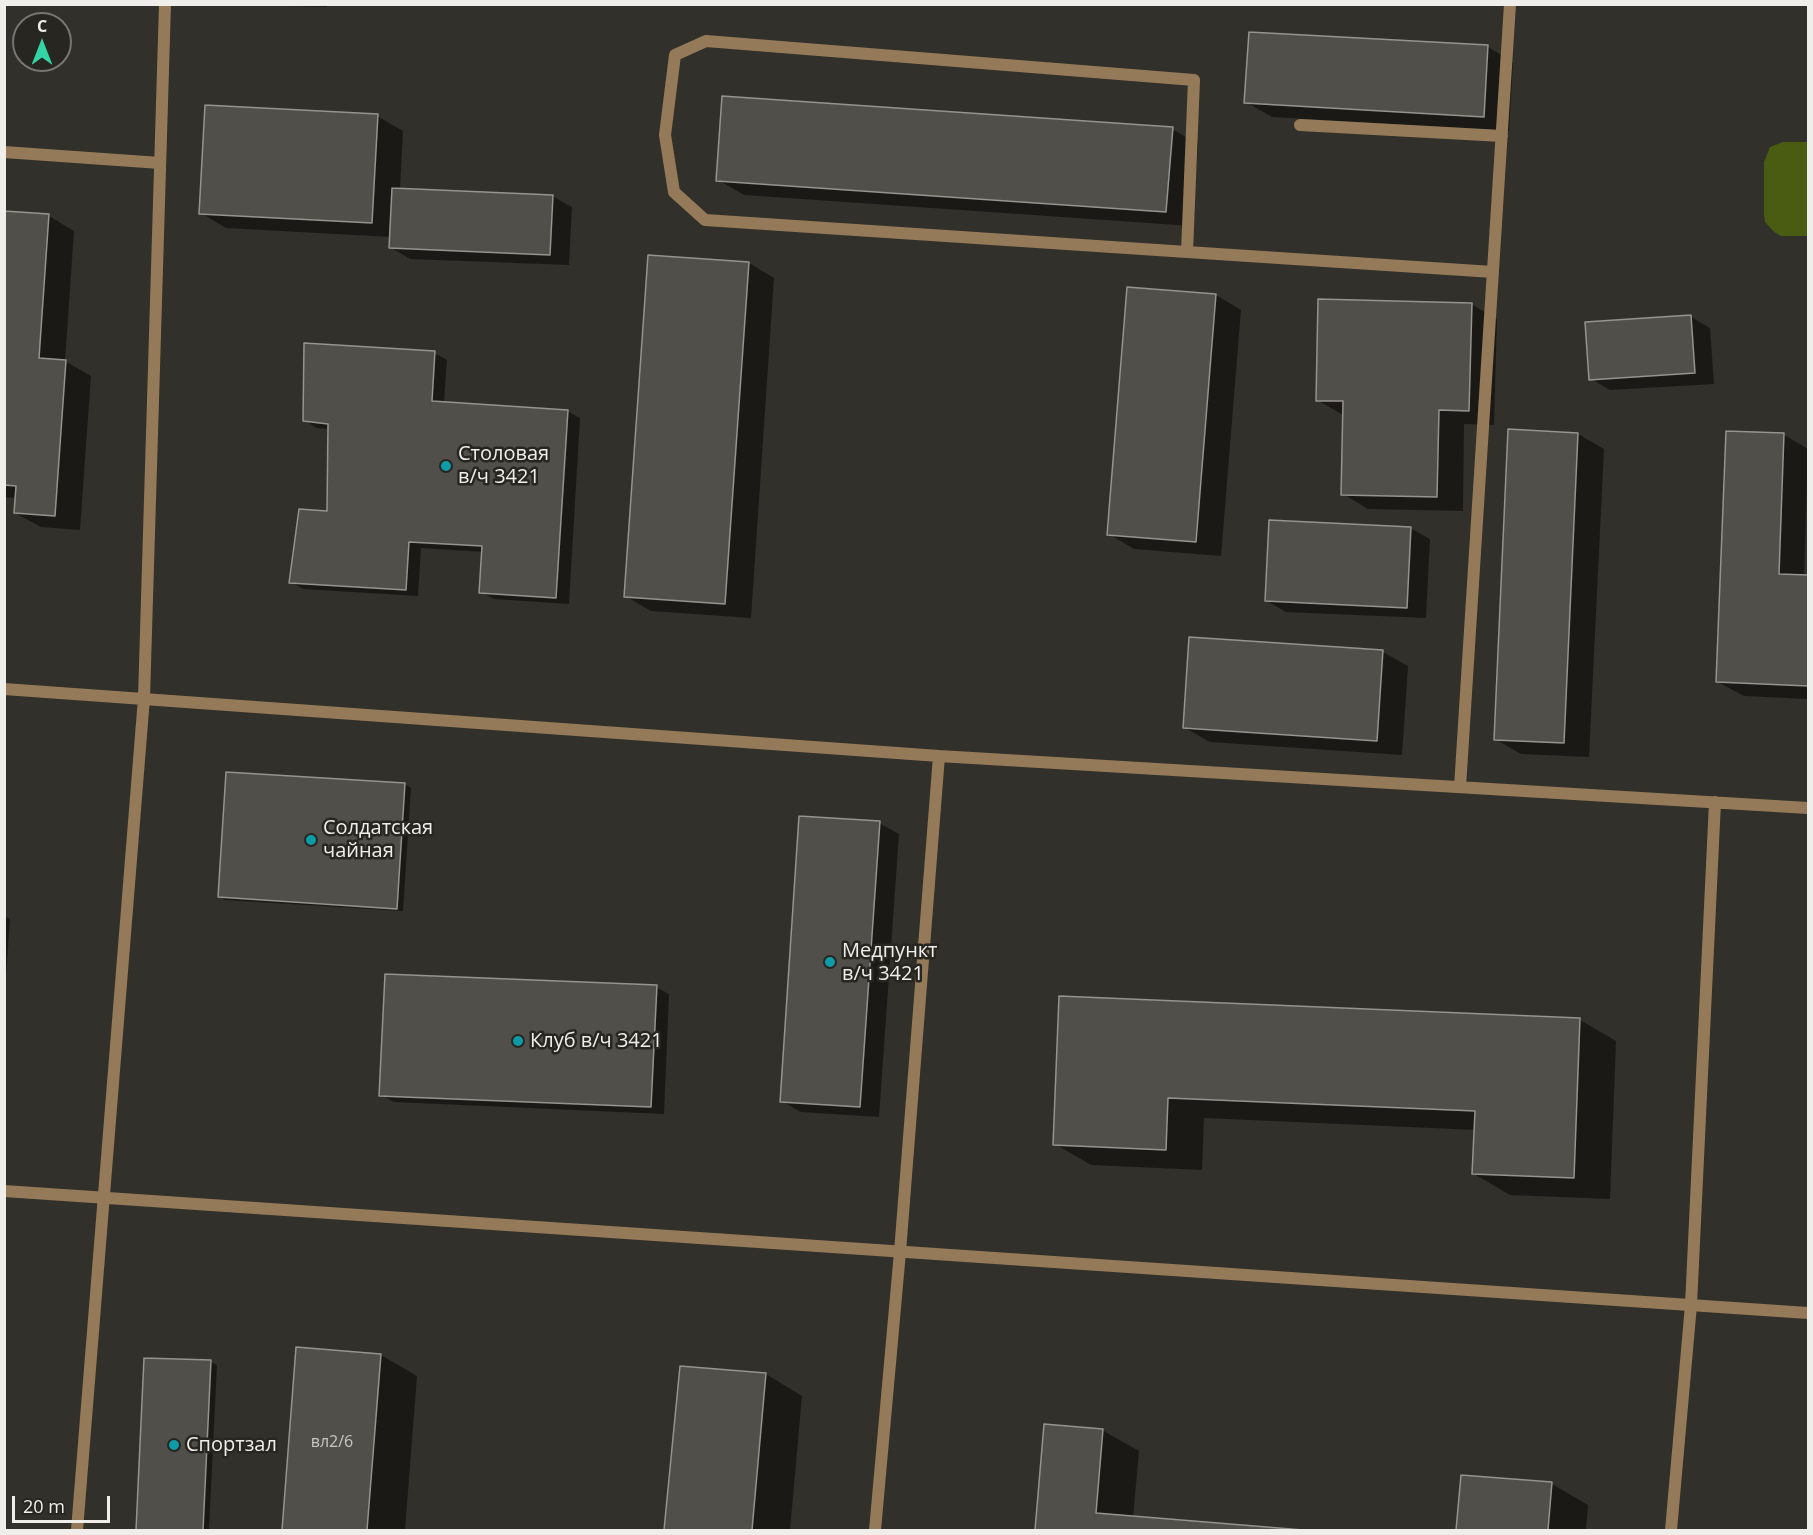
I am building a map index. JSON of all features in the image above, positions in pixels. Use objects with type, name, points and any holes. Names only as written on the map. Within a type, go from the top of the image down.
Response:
[{"type":"street","points":[[77,1530],[144,698],[165,4]]},
{"type":"street","points":[[1460,787],[1510,4]]},
{"type":"street","points":[[1187,252],[1194,80],[706,40],[675,55],[665,135],[674,192],[705,220],[1187,252],[1493,272]]},
{"type":"street","points":[[1300,125],[1502,136]]},
{"type":"street","points":[[4,152],[160,163]]},
{"type":"street","points":[[4,689],[939,756],[1809,808]]},
{"type":"street","points":[[875,1530],[900,1252],[939,756]]},
{"type":"street","points":[[1671,1530],[1691,1305],[1715,802]]},
{"type":"street","points":[[4,1191],[1809,1313]]},
{"type":"green space","points":[[1783,142],[1808,142],[1808,236],[1781,236],[1765,222],[1764,162],[1770,147]]},
{"type":"building","points":[[1249,32],[1488,45],[1484,117],[1244,103]]},
{"type":"building","points":[[722,96],[1173,127],[1166,212],[716,181]]},
{"type":"building","points":[[205,105],[378,114],[372,223],[199,214]]},
{"type":"building","points":[[392,188],[553,195],[550,255],[389,248]]},
{"type":"building","points":[[4,211],[49,214],[39,358],[66,360],[55,516],[14,513],[16,486],[4,485]]},
{"type":"building","points":[[648,255],[749,262],[725,604],[624,597]]},
{"type":"building","points":[[1127,287],[1216,294],[1196,542],[1107,535]]},
{"type":"building","points":[[1318,299],[1472,303],[1469,411],[1439,410],[1437,497],[1341,495],[1343,401],[1316,401]]},
{"type":"building","points":[[1691,315],[1695,373],[1589,380],[1585,322]]},
{"type":"building","name":"Столовая в/ч 3421","points":[[304,343],[435,351],[432,401],[568,410],[556,598],[479,593],[482,546],[409,542],[406,590],[289,583],[299,509],[327,511],[328,424],[303,421]]},
{"type":"building","points":[[1508,429],[1578,433],[1564,743],[1494,740]]},
{"type":"building","points":[[1726,431],[1784,433],[1779,574],[1808,575],[1808,686],[1716,682]]},
{"type":"building","points":[[1269,520],[1411,527],[1407,608],[1265,601]]},
{"type":"building","points":[[1189,637],[1383,650],[1377,741],[1183,728]]},
{"type":"building","name":"Солдатская чайная","points":[[226,772],[405,783],[397,909],[218,897]]},
{"type":"building","name":"Медпункт в/ч 3421","points":[[799,816],[880,821],[860,1107],[780,1102]]},
{"type":"building","name":"Клуб в/ч 3421","points":[[385,974],[657,985],[651,1107],[379,1096]]},
{"type":"building","points":[[1059,996],[1580,1018],[1574,1178],[1472,1174],[1475,1111],[1168,1098],[1166,1150],[1053,1145]]},
{"type":"building","points":[[296,1347],[381,1354],[367,1530],[282,1530]]},
{"type":"building","name":"Спортзал","points":[[144,1358],[211,1360],[203,1530],[136,1530]]},
{"type":"building","points":[[680,1366],[766,1373],[752,1530],[664,1530]]},
{"type":"building","points":[[1044,1424],[1103,1429],[1096,1513],[1303,1530],[1035,1530]]},
{"type":"building","points":[[1461,1475],[1552,1482],[1548,1530],[1456,1530]]},
{"type":"place","name":"Столовая в/ч 3421","points":[[446,466]]},
{"type":"place","name":"Солдатская чайная","points":[[311,840]]},
{"type":"place","name":"Медпункт в/ч 3421","points":[[830,962]]},
{"type":"place","name":"Клуб в/ч 3421","points":[[518,1041]]},
{"type":"place","name":"Спортзал","points":[[174,1445]]}]
